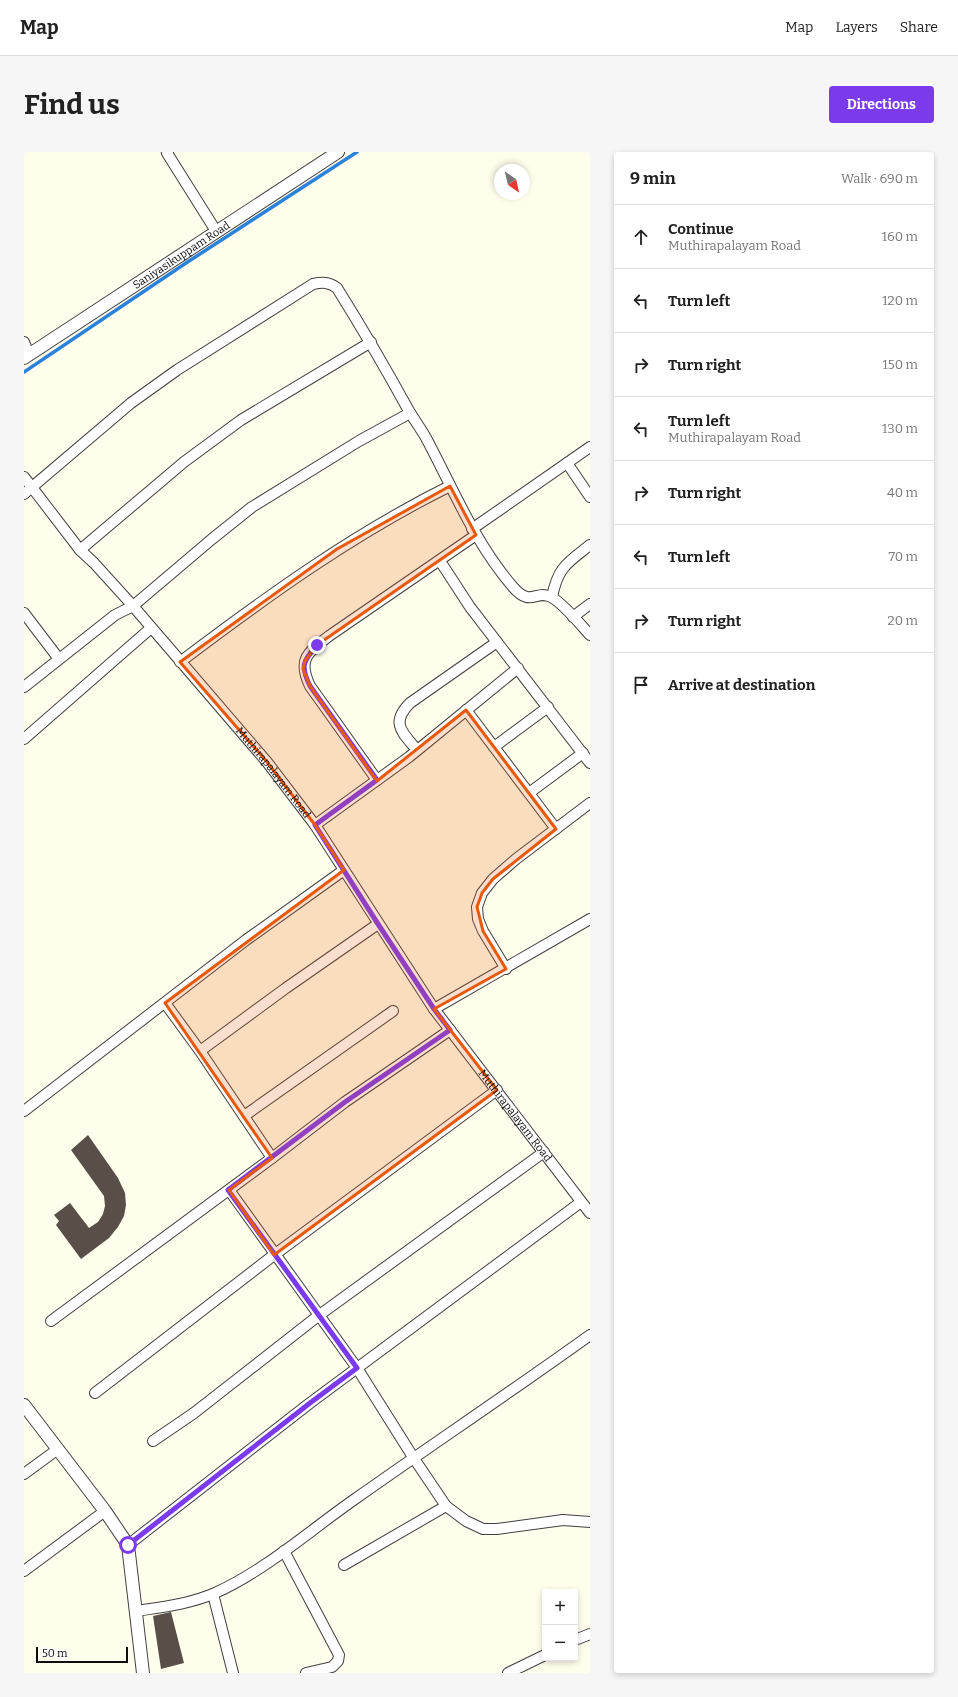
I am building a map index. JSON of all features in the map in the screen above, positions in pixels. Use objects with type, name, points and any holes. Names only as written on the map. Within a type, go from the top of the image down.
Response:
[{"type":"street","points":[[168,152],[167,153],[216,231]]},
{"type":"street","name":"Saniyasikuppam Road","points":[[26,357],[338,152]]},
{"type":"street","points":[[28,491],[131,403],[171,374],[313,284],[322,282],[330,283],[337,288],[371,342],[410,413],[424,435],[474,532],[508,580],[519,593],[525,597],[530,598],[542,595],[552,597],[590,634]]},
{"type":"street","points":[[24,342],[26,357]]},
{"type":"street","points":[[80,550],[184,462],[241,420],[371,342]]},
{"type":"street","points":[[24,687],[115,615],[133,606],[252,506],[359,441],[410,413]]},
{"type":"street","points":[[377,780],[310,686],[303,669],[304,661],[317,645],[329,636],[440,560],[474,532],[590,447]]},
{"type":"street","points":[[567,463],[590,497]]},
{"type":"street","name":"Muthirapalayam Road","points":[[24,477],[28,491],[80,550],[94,563],[133,606],[267,762],[315,825],[434,1009],[590,1213]]},
{"type":"street","points":[[180,662],[251,608],[337,549],[419,501],[450,486]]},
{"type":"street","points":[[552,597],[555,580],[562,569],[590,545]]},
{"type":"street","points":[[440,560],[470,607],[590,763]]},
{"type":"street","points":[[573,617],[590,604]]},
{"type":"street","points":[[24,613],[59,659]]},
{"type":"street","points":[[24,739],[151,628]]},
{"type":"street","points":[[417,750],[402,731],[399,724],[399,718],[403,710],[410,703],[497,642]]},
{"type":"street","points":[[315,825],[417,750],[518,668]]},
{"type":"street","points":[[494,747],[548,707]]},
{"type":"street","points":[[466,710],[556,829]]},
{"type":"street","points":[[529,793],[583,753]]},
{"type":"street","points":[[506,968],[483,931],[478,919],[477,907],[482,893],[493,879],[590,803]]},
{"type":"street","points":[[24,1111],[246,940],[344,870]]},
{"type":"street","points":[[434,1009],[590,919]]},
{"type":"street","points":[[200,1051],[286,988],[378,924]]},
{"type":"street","points":[[165,1003],[200,1051],[272,1158]]},
{"type":"street","points":[[244,1116],[393,1011]]},
{"type":"street","points":[[51,1321],[272,1158],[345,1102],[450,1030]]},
{"type":"street","points":[[95,1393],[274,1255],[497,1090]]},
{"type":"street","points":[[153,1441],[194,1413],[318,1316],[544,1152]]},
{"type":"street","points":[[228,1190],[357,1368],[446,1506],[466,1521],[483,1529],[497,1529],[563,1520],[590,1522]]},
{"type":"street","points":[[128,1545],[310,1403],[581,1202]]},
{"type":"street","points":[[136,1612],[182,1603],[212,1594],[231,1586],[284,1551],[413,1457],[590,1335]]},
{"type":"street","points":[[24,1405],[105,1511],[128,1545],[143,1673]]},
{"type":"street","points":[[24,1474],[58,1449]]},
{"type":"street","points":[[344,1565],[446,1506]]},
{"type":"street","points":[[24,1572],[105,1511]]},
{"type":"street","points":[[284,1551],[339,1655],[338,1661],[332,1667],[306,1673]]},
{"type":"street","points":[[212,1594],[233,1673]]},
{"type":"street","points":[[578,1639],[590,1634]]},
{"type":"street","points":[[508,1673],[542,1656]]},
{"type":"highlighted area","points":[[450,486],[476,535],[317,645],[305,661],[303,669],[310,686],[377,781],[466,710],[556,829],[493,879],[482,893],[477,907],[483,931],[506,969],[434,1009],[497,1090],[274,1255],[229,1190],[272,1158],[165,1003],[344,870],[315,825],[267,762],[180,662],[337,549]]},
{"type":"building","points":[[88,1135],[118,1178],[125,1193],[126,1205],[124,1216],[118,1227],[109,1238],[81,1259],[56,1225],[59,1221],[54,1215],[70,1203],[89,1228],[98,1222],[103,1214],[105,1206],[104,1196],[71,1150]]},
{"type":"building","points":[[171,1612],[184,1663],[161,1669],[153,1616]]},
{"type":"waterway","points":[[24,372],[186,263],[357,152]]},
{"type":"route","points":[[128,1545],[357,1368],[228,1190],[345,1102],[450,1030],[434,1009],[378,924],[315,825],[377,780],[310,686],[305,676],[303,669],[304,661],[317,645]]}]
